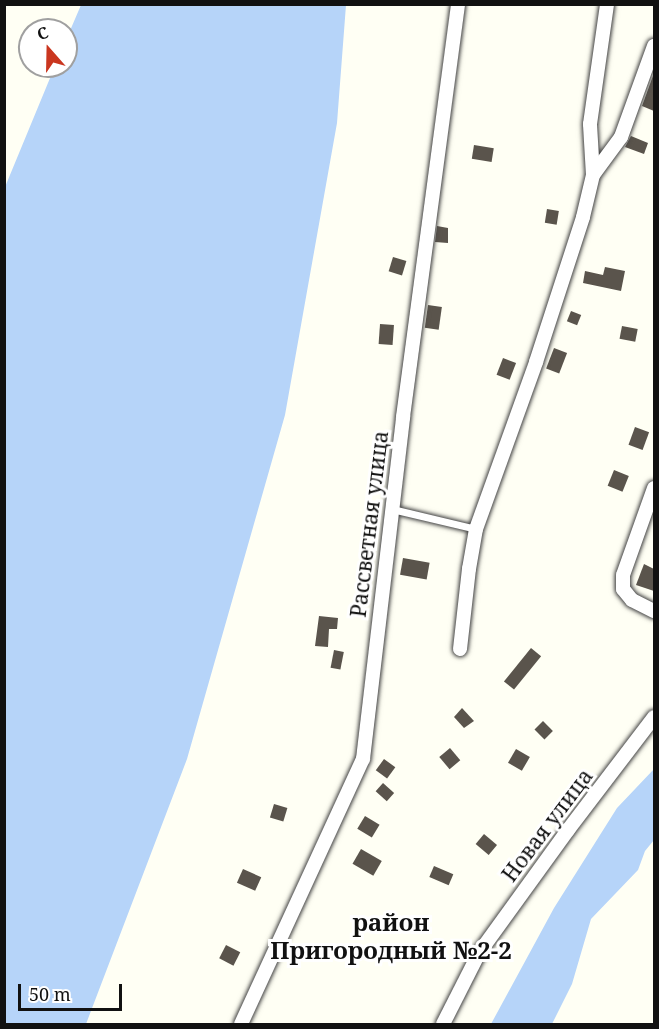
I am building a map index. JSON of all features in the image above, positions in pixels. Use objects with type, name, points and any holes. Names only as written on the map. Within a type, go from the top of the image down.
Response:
[{"type":"street","name":"Рассветная улица","points":[[241,1024],[363,759],[392,509],[458,4]]},
{"type":"street","points":[[460,649],[476,529],[543,339],[583,217],[593,175],[590,124],[607,4]]},
{"type":"street","points":[[593,175],[621,137],[654,46]]},
{"type":"street","points":[[654,488],[623,575],[623,589],[632,600],[654,611]]},
{"type":"street","name":"Новая улица","points":[[443,1024],[479,953],[654,717]]},
{"type":"lane","points":[[392,509],[476,529]]},
{"type":"water","points":[[81,5],[346,5],[337,123],[285,415],[187,759],[86,1024],[5,1024],[5,187],[50,78],[78,78],[78,18],[75,18]]},
{"type":"water","points":[[654,769],[654,840],[645,851],[638,870],[591,919],[572,984],[552,1024],[491,1024],[554,908],[617,808]]},
{"type":"building","points":[[654,73],[654,111],[642,106]]},
{"type":"building","points":[[631,136],[648,143],[644,154],[625,147]]},
{"type":"building","points":[[474,145],[494,148],[492,162],[472,159]]},
{"type":"building","points":[[547,209],[559,211],[557,225],[545,223]]},
{"type":"building","points":[[437,226],[448,228],[448,243],[435,242]]},
{"type":"building","points":[[393,257],[406,261],[402,275],[389,271]]},
{"type":"building","points":[[605,267],[625,271],[621,291],[583,283],[585,271],[603,275]]},
{"type":"building","points":[[428,305],[442,307],[439,330],[425,328]]},
{"type":"building","points":[[571,311],[581,315],[577,325],[567,321]]},
{"type":"building","points":[[380,324],[394,325],[393,345],[379,344]]},
{"type":"building","points":[[622,326],[638,329],[635,342],[620,339]]},
{"type":"building","points":[[554,348],[567,353],[559,374],[546,369]]},
{"type":"building","points":[[503,358],[516,363],[510,380],[497,375]]},
{"type":"building","points":[[635,427],[649,432],[643,450],[629,445]]},
{"type":"building","points":[[614,470],[629,476],[622,492],[608,486]]},
{"type":"building","points":[[403,558],[430,563],[427,579],[400,575]]},
{"type":"building","points":[[644,564],[654,569],[654,591],[636,585]]},
{"type":"building","points":[[319,616],[338,618],[337,629],[329,629],[328,647],[315,646]]},
{"type":"building","points":[[531,648],[541,656],[514,690],[504,681]]},
{"type":"building","points":[[334,650],[344,652],[340,670],[331,668]]},
{"type":"building","points":[[462,708],[474,721],[464,728],[454,717]]},
{"type":"building","points":[[543,721],[553,731],[544,739],[535,729]]},
{"type":"building","points":[[450,748],[460,760],[450,769],[439,757]]},
{"type":"building","points":[[516,749],[530,757],[522,771],[508,763]]},
{"type":"building","points":[[384,759],[395,767],[387,779],[376,770]]},
{"type":"building","points":[[383,783],[394,793],[387,801],[376,791]]},
{"type":"building","points":[[274,804],[287,808],[283,821],[270,817]]},
{"type":"building","points":[[365,816],[380,825],[372,838],[357,829]]},
{"type":"building","points":[[484,834],[497,845],[489,855],[476,844]]},
{"type":"building","points":[[361,849],[382,861],[373,876],[352,864]]},
{"type":"building","points":[[434,866],[453,874],[449,885],[429,877]]},
{"type":"building","points":[[243,869],[261,877],[255,891],[237,883]]},
{"type":"building","points":[[226,945],[240,952],[233,966],[219,958]]},
{"type":"district","name":"район Пригородный №2-2","points":[[391,936]]}]
